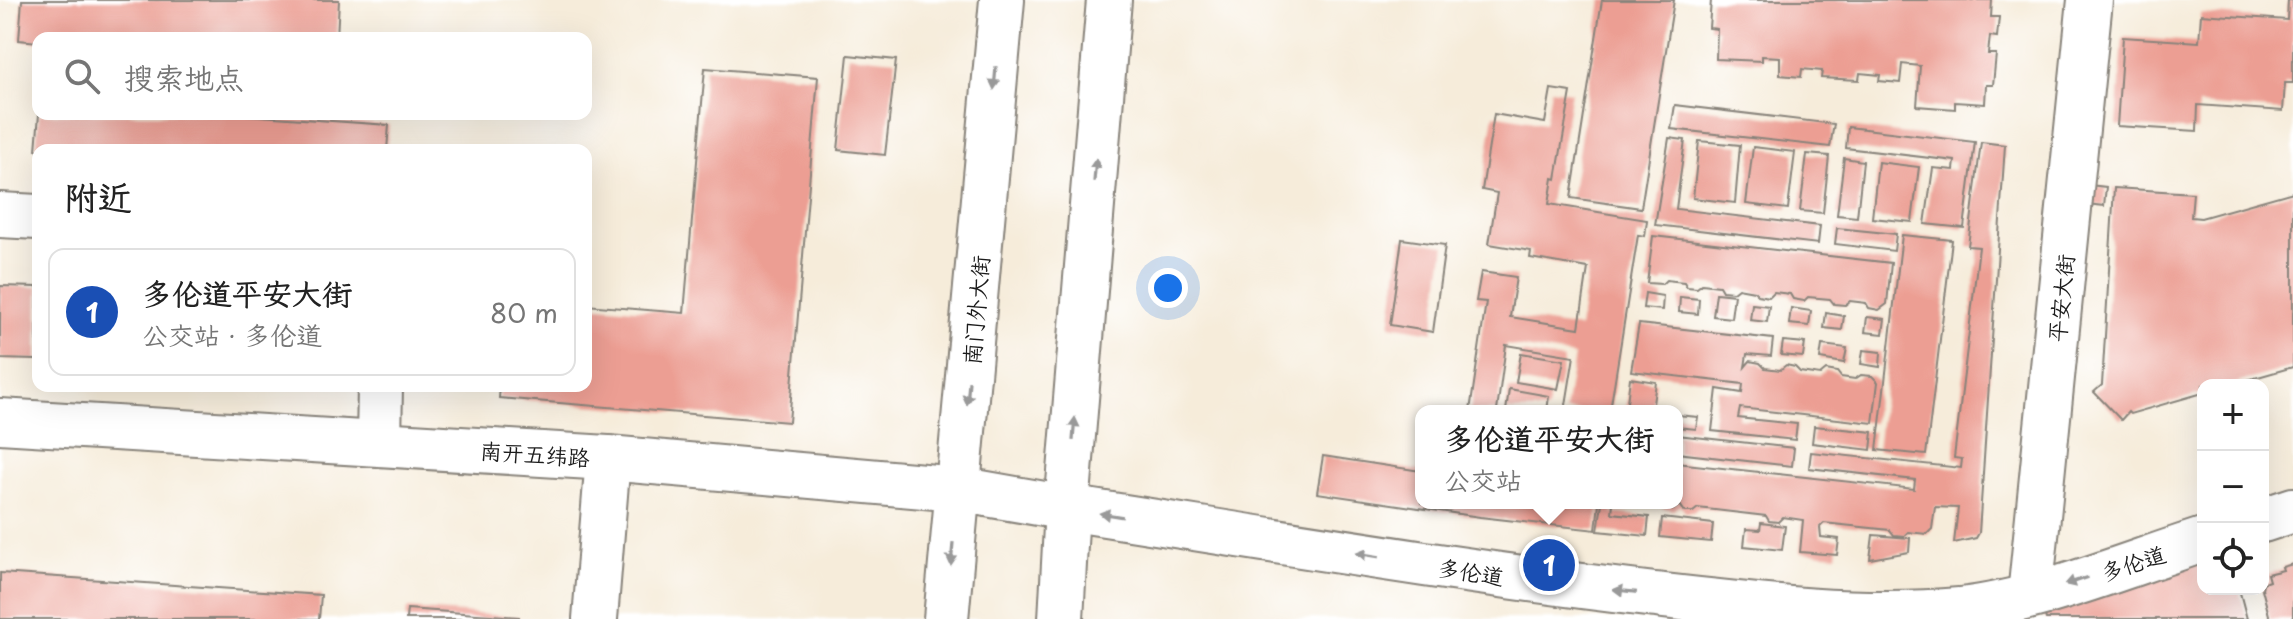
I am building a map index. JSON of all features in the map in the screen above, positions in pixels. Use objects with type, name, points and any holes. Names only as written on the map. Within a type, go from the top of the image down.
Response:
[{"type":"main road","name":"南门外大街","points":[[946,619],[1002,0]]},
{"type":"main road","points":[[1061,619],[1067,508],[1109,0]]},
{"type":"main road","name":"平安大街","points":[[2030,596],[2090,0]]},
{"type":"main road","points":[[0,215],[32,217]]},
{"type":"main road","points":[[379,442],[380,392]]},
{"type":"main road","name":"南开五纬路","points":[[0,421],[58,405],[379,442],[608,458],[958,489],[1067,508]]},
{"type":"main road","points":[[595,619],[608,458]]},
{"type":"main road","name":"多伦道","points":[[1067,508],[1546,582],[1860,616],[1960,610],[2017,601],[2197,542]]},
{"type":"main road","points":[[2269,518],[2293,510]]},
{"type":"building","points":[[22,0],[339,0],[337,32],[32,32],[32,41],[19,40]]},
{"type":"building","points":[[1602,0],[1674,0],[1641,208],[1571,198]]},
{"type":"building","points":[[1711,0],[1992,0],[1991,17],[1999,17],[1997,37],[1990,36],[1988,54],[1996,54],[1993,85],[1986,85],[1985,104],[1955,102],[1955,109],[1917,106],[1920,66],[1902,64],[1900,83],[1879,81],[1880,75],[1860,73],[1859,80],[1821,78],[1822,71],[1802,69],[1801,77],[1780,75],[1780,57],[1762,56],[1762,61],[1716,59],[1717,29],[1709,28]]},
{"type":"building","points":[[2288,0],[2293,0],[2293,83],[2285,83],[2283,111],[2198,105],[2197,131],[2117,126],[2123,37],[2199,42],[2201,14],[2287,20]]},
{"type":"building","points":[[848,55],[896,60],[885,155],[838,150]]},
{"type":"building","points":[[705,68],[818,77],[789,422],[499,398],[500,392],[592,392],[592,305],[684,313]]},
{"type":"building","points":[[1551,89],[1571,92],[1549,204],[1647,220],[1645,236],[1638,235],[1611,405],[1566,405],[1574,356],[1506,345],[1498,405],[1471,405],[1486,302],[1476,301],[1481,272],[1516,277],[1510,317],[1579,328],[1588,268],[1530,258],[1531,251],[1489,244],[1497,193],[1482,190],[1494,114],[1545,123]]},
{"type":"building","points":[[1675,105],[1834,124],[1830,147],[1671,129]]},
{"type":"building","points":[[38,120],[317,120],[389,125],[387,144],[36,144]]},
{"type":"building","points":[[1848,127],[1975,142],[1964,228],[1925,224],[1933,168],[1954,170],[1955,161],[1846,148]]},
{"type":"building","points":[[1669,138],[1685,140],[1676,209],[1820,226],[1818,244],[1655,225]]},
{"type":"building","points":[[1699,141],[1740,145],[1735,203],[1693,198]]},
{"type":"building","points":[[1981,142],[2005,145],[1979,533],[1976,538],[1954,543],[1958,508],[1935,507],[1932,529],[1927,534],[1908,532],[1904,536],[1894,535],[1890,530],[1824,523],[1820,527],[1821,537],[1839,539],[1837,555],[1800,552],[1803,520],[1783,517],[1778,522],[1769,521],[1766,516],[1698,508],[1685,512],[1683,464],[1914,489],[1915,480],[1809,468],[1811,452],[1961,468],[1962,459],[1954,458],[1979,247],[1968,246]]},
{"type":"building","points":[[1753,147],[1795,152],[1788,209],[1746,204]]},
{"type":"building","points":[[1807,154],[1829,156],[1823,213],[1800,211]]},
{"type":"building","points":[[1844,158],[1863,161],[1857,217],[1837,215]]},
{"type":"building","points":[[1878,162],[1919,167],[1912,222],[1872,218]]},
{"type":"building","points":[[2089,185],[2106,187],[2104,206],[2087,204]]},
{"type":"building","points":[[2114,188],[2193,193],[2191,217],[2201,218],[2293,192],[2293,367],[2251,379],[2197,379],[2197,395],[2130,414],[2128,412],[2121,420],[2094,392],[2102,385]]},
{"type":"building","points":[[1837,228],[1896,234],[1894,251],[1835,244]]},
{"type":"building","points":[[1902,235],[1952,240],[1926,455],[1877,450]]},
{"type":"building","points":[[1653,236],[1891,263],[1887,304],[1879,310],[1869,308],[1866,303],[1850,301],[1845,305],[1834,304],[1830,299],[1808,297],[1804,301],[1793,299],[1790,294],[1774,292],[1769,297],[1738,288],[1733,292],[1722,291],[1719,286],[1702,284],[1697,288],[1687,287],[1684,282],[1666,280],[1662,284],[1647,283]]},
{"type":"building","points":[[1402,239],[1445,245],[1433,332],[1390,325]]},
{"type":"building","points":[[0,286],[32,287],[32,360],[0,359]]},
{"type":"building","points":[[1645,293],[1663,296],[1662,310],[1643,308]]},
{"type":"building","points":[[1716,293],[1734,295],[1731,318],[1713,316]]},
{"type":"building","points":[[1680,297],[1699,299],[1698,314],[1679,312]]},
{"type":"building","points":[[1752,304],[1769,306],[1767,322],[1750,320]]},
{"type":"building","points":[[1791,308],[1811,311],[1809,326],[1789,324]]},
{"type":"building","points":[[1826,313],[1844,316],[1842,330],[1824,328]]},
{"type":"building","points":[[1867,317],[1885,319],[1883,334],[1865,332]]},
{"type":"building","points":[[1639,324],[1773,339],[1771,356],[1747,354],[1745,367],[1750,361],[1760,363],[1765,368],[1780,370],[1786,365],[1800,372],[1820,375],[1826,370],[1855,379],[1861,375],[1872,376],[1878,382],[1873,423],[1740,408],[1738,418],[1797,424],[1795,440],[1712,431],[1717,389],[1742,393],[1743,384],[1631,371]]},
{"type":"building","points":[[1783,341],[1805,343],[1803,357],[1781,355]]},
{"type":"building","points":[[1822,345],[1847,348],[1844,363],[1820,359]]},
{"type":"building","points":[[1863,350],[1881,352],[1880,367],[1861,364]]},
{"type":"building","points":[[1521,353],[1564,360],[1558,389],[1516,382]]},
{"type":"building","points":[[1630,378],[1656,382],[1653,405],[1627,405]]},
{"type":"building","points":[[1509,389],[1549,396],[1548,405],[1507,405]]},
{"type":"building","points":[[1683,416],[1698,417],[1696,429],[1683,428]]},
{"type":"building","points":[[1814,426],[1873,432],[1871,450],[1812,443]]},
{"type":"building","points":[[1683,436],[1794,448],[1792,466],[1683,454]]},
{"type":"building","points":[[1323,456],[1415,470],[1415,507],[1317,493]]},
{"type":"building","points":[[1426,509],[1598,509],[1596,530]]},
{"type":"building","points":[[1601,509],[1649,517],[1647,536],[1598,531]]},
{"type":"building","points":[[1662,518],[1713,524],[1711,542],[1660,537]]},
{"type":"building","points":[[1761,523],[1785,526],[1782,550],[1744,546],[1746,529],[1760,530]]},
{"type":"building","points":[[1873,535],[1910,538],[1909,552],[1870,559]]},
{"type":"building","points":[[2197,563],[2197,595],[2241,595],[2247,619],[2046,619],[2042,607]]},
{"type":"building","points":[[2293,564],[2293,619],[2270,619],[2264,595],[2269,595],[2269,574],[2283,570],[2282,567]]},
{"type":"building","points":[[0,573],[321,595],[319,619],[0,619]]},
{"type":"building","points":[[407,609],[519,617],[519,619],[406,619]]},
{"type":"place","name":"多伦道平安大街","points":[[1549,565]]}]
